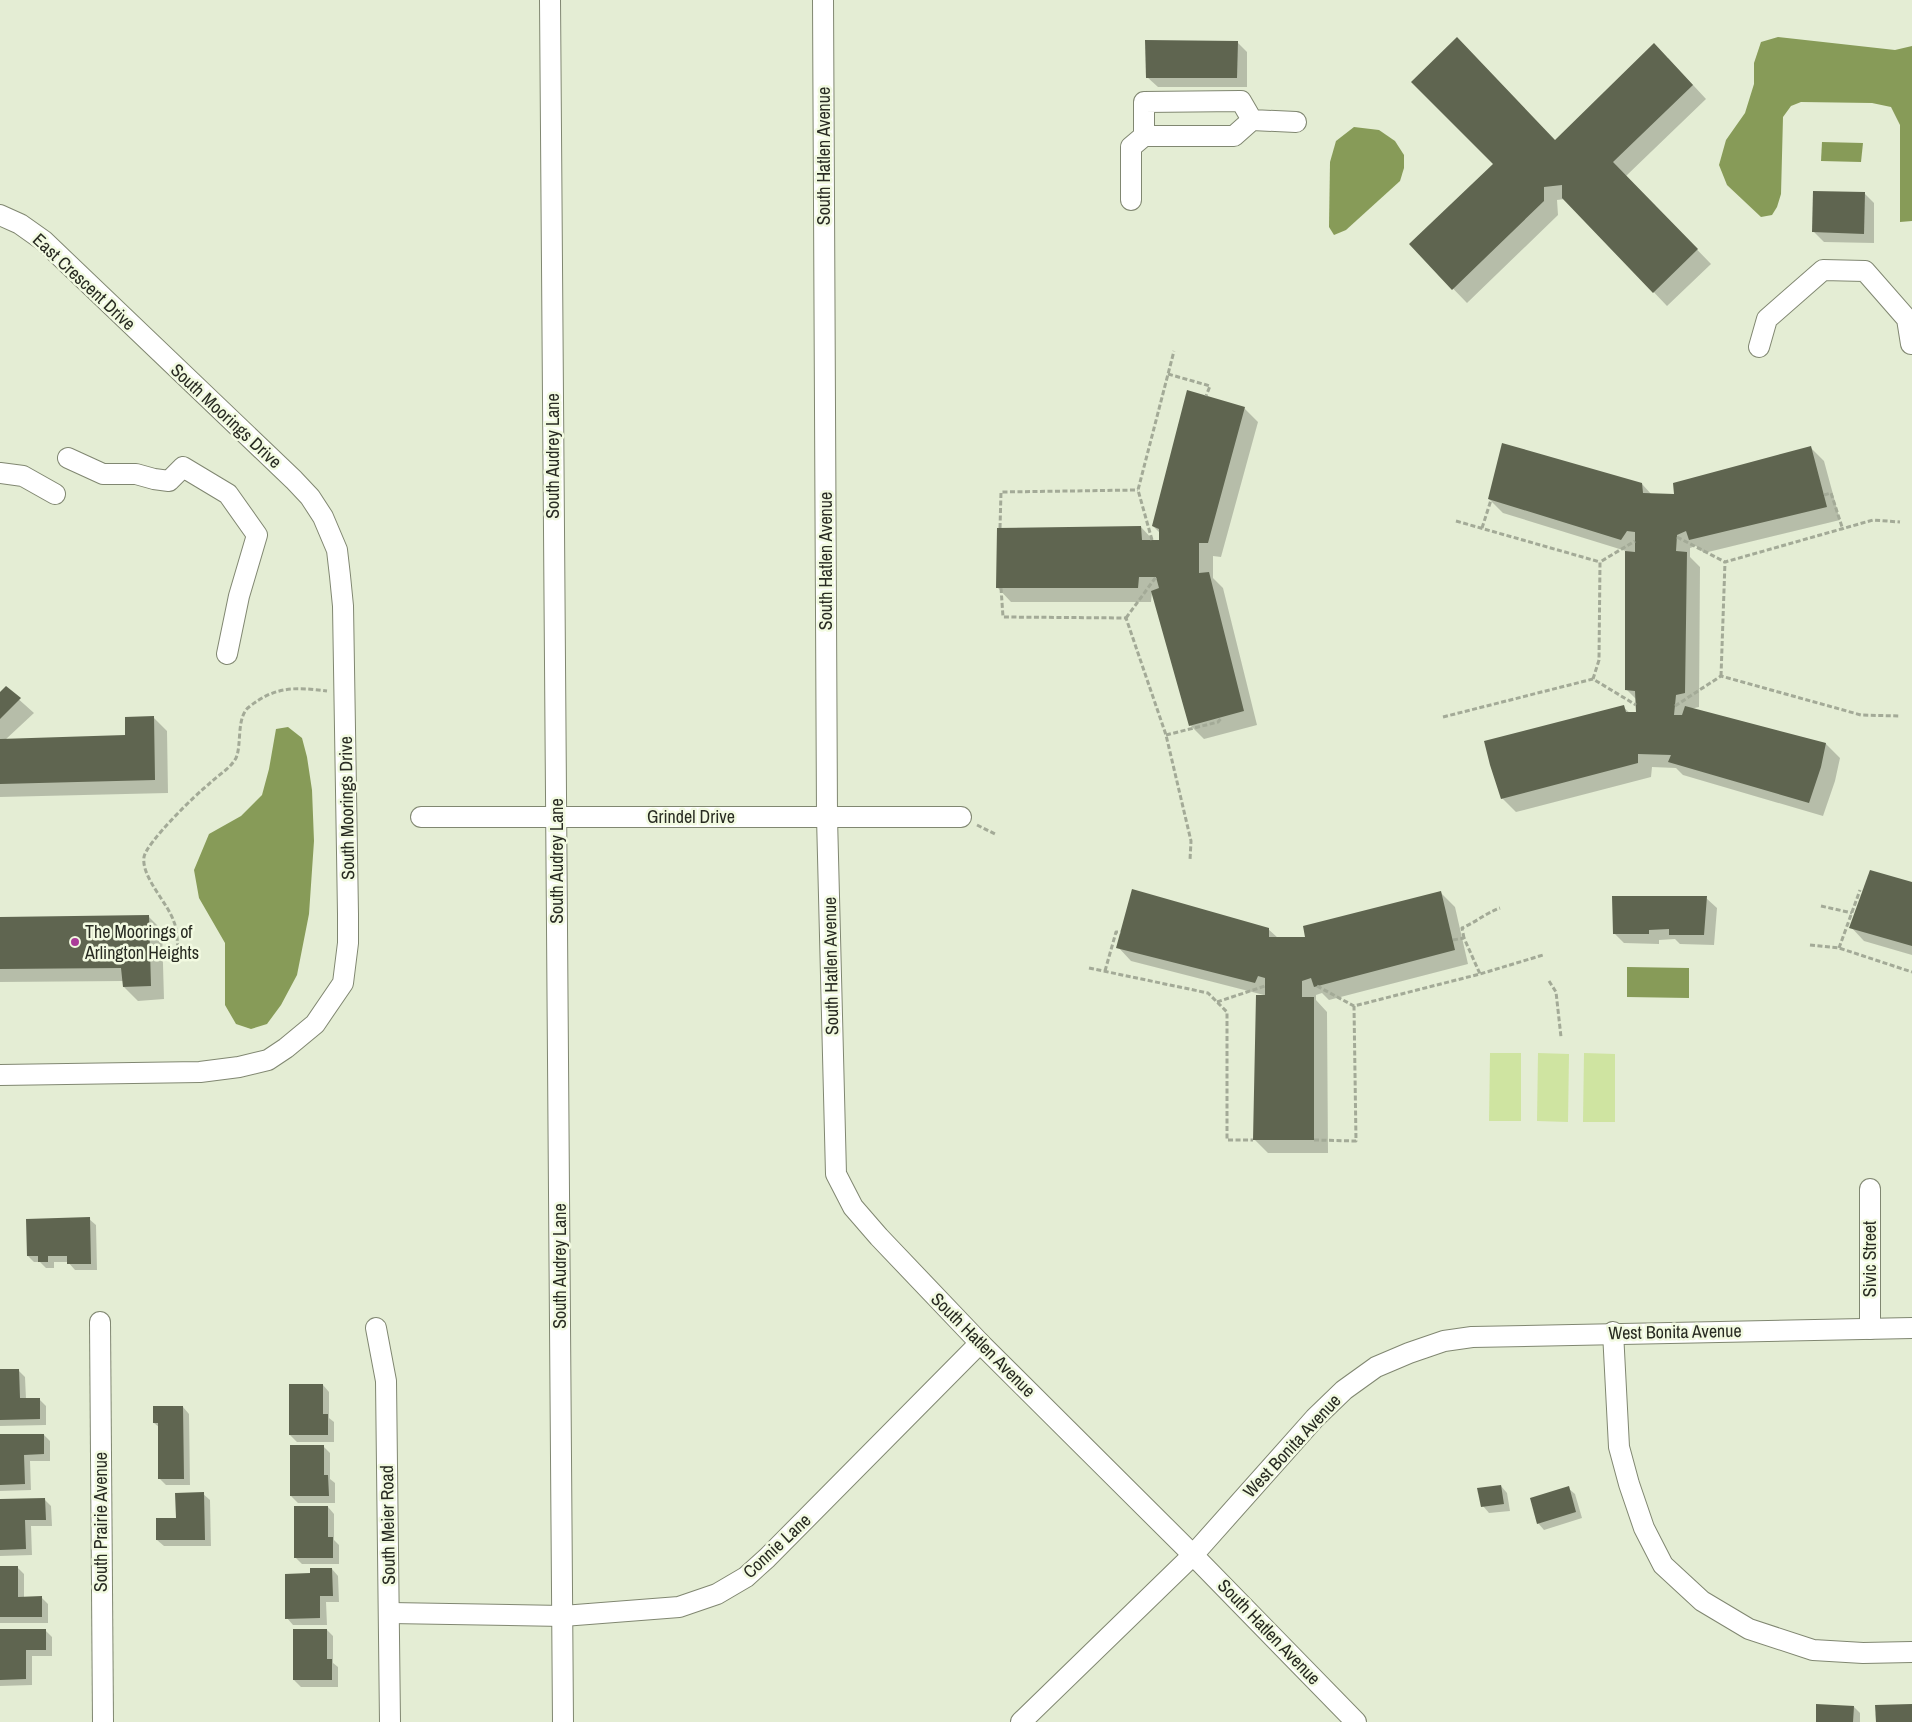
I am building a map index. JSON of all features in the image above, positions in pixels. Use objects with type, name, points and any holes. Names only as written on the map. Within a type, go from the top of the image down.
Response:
[{"type":"street","name":"South Audrey Lane","points":[[550,0],[563,1722]]},
{"type":"street","name":"South Hatlen Avenue","points":[[823,0],[827,817],[836,1174],[852,1207],[879,1238],[980,1343],[1194,1555],[1356,1722]]},
{"type":"street","points":[[1144,136],[1144,102],[1241,101],[1252,120]]},
{"type":"street","points":[[1131,200],[1132,146],[1144,136],[1234,136],[1252,120],[1296,122]]},
{"type":"street","name":"East Crescent Drive","points":[[0,215],[20,224],[44,241],[140,334]]},
{"type":"street","points":[[1759,347],[1767,319],[1823,270],[1865,271],[1907,319],[1910,344]]},
{"type":"street","name":"South Moorings Drive","points":[[0,1075],[200,1072],[239,1068],[268,1060],[316,1024],[343,983],[348,943],[348,904],[343,606],[337,550],[323,517],[310,497],[140,334]]},
{"type":"street","points":[[68,458],[103,474],[136,474],[154,479],[169,480],[183,467],[228,494],[257,534],[227,654]]},
{"type":"street","points":[[0,473],[22,476],[55,494]]},
{"type":"street","name":"Grindel Drive","points":[[421,817],[961,817]]},
{"type":"street","name":"Sivic Street","points":[[1870,1190],[1870,1329]]},
{"type":"street","name":"South Prairie Avenue","points":[[100,1322],[103,1722]]},
{"type":"street","name":"South Meier Road","points":[[376,1328],[386,1381],[390,1722]]},
{"type":"street","name":"West Bonita Avenue","points":[[1021,1722],[1194,1555],[1315,1418],[1344,1390],[1376,1367],[1444,1341],[1472,1337],[1613,1332],[1912,1328]]},
{"type":"street","points":[[1613,1332],[1619,1447],[1644,1528],[1663,1565],[1702,1601],[1749,1629],[1813,1650],[1863,1653],[1912,1652]]},
{"type":"street","name":"Connie Lane","points":[[390,1613],[563,1616],[679,1607],[717,1594],[746,1576],[774,1552],[980,1343]]},
{"type":"path","points":[[1152,540],[1138,490],[1174,351]]},
{"type":"path","points":[[1168,374],[1210,386],[1206,396]]},
{"type":"path","points":[[1000,528],[1000,492],[1138,490]]},
{"type":"path","points":[[1824,496],[1831,493],[1843,530]]},
{"type":"path","points":[[1482,528],[1491,500]]},
{"type":"path","points":[[1677,537],[1725,562],[1873,520],[1900,522]]},
{"type":"path","points":[[1456,521],[1600,562],[1635,541]]},
{"type":"path","points":[[1593,679],[1599,660],[1600,562]]},
{"type":"path","points":[[1721,676],[1725,562]]},
{"type":"path","points":[[1126,618],[1156,577]]},
{"type":"path","points":[[1001,588],[1003,618],[1126,618]]},
{"type":"path","points":[[1126,618],[1166,735],[1191,841],[1190,860]]},
{"type":"path","points":[[1675,706],[1721,676],[1862,715],[1899,716]]},
{"type":"path","points":[[1443,717],[1593,679],[1636,706]]},
{"type":"path","points":[[178,948],[174,922],[146,872],[144,858],[148,847],[192,800],[226,770],[237,756],[240,726],[246,709],[272,692],[300,687],[329,691]]},
{"type":"path","points":[[1166,735],[1218,722],[1222,717]]},
{"type":"path","points":[[1838,948],[1860,890]]},
{"type":"path","points":[[1820,906],[1852,913]]},
{"type":"path","points":[[1480,974],[1464,938],[1462,928],[1475,922],[1487,912],[1500,908]]},
{"type":"path","points":[[1105,972],[1116,932],[1121,932]]},
{"type":"path","points":[[1453,940],[1464,938]]},
{"type":"path","points":[[1810,945],[1838,948],[1912,972]]},
{"type":"path","points":[[1317,986],[1354,1006],[1480,974],[1542,955]]},
{"type":"path","points":[[1089,968],[1208,993],[1227,1012],[1227,1140],[1253,1140]]},
{"type":"path","points":[[1549,981],[1556,992],[1561,1037]]},
{"type":"path","points":[[1217,1002],[1265,986]]},
{"type":"path","points":[[1314,1140],[1356,1142],[1354,1006]]},
{"type":"shaded area","points":[[1778,37],[1895,50],[1912,46],[1912,221],[1900,222],[1900,125],[1891,107],[1872,103],[1801,102],[1791,106],[1783,117],[1781,194],[1772,215],[1761,217],[1727,185],[1719,165],[1726,140],[1745,113],[1754,84],[1754,63],[1761,42]]},
{"type":"shaded area","points":[[1354,127],[1379,130],[1395,141],[1404,155],[1404,168],[1400,181],[1346,230],[1334,235],[1329,227],[1330,162],[1336,141]]},
{"type":"shaded area","points":[[1822,142],[1863,143],[1861,162],[1821,161]]},
{"type":"shaded area","points":[[288,727],[302,738],[312,790],[314,841],[309,914],[297,975],[281,1005],[267,1024],[251,1029],[236,1024],[225,1005],[225,943],[199,898],[194,870],[209,834],[241,816],[262,795],[276,729]]},
{"type":"shaded area","points":[[1627,967],[1689,968],[1689,998],[1627,997]]},
{"type":"shaded area","points":[[1490,1053],[1521,1053],[1521,1121],[1489,1121]]},
{"type":"shaded area","points":[[1538,1053],[1569,1054],[1568,1122],[1537,1121]]},
{"type":"shaded area","points":[[1584,1053],[1615,1054],[1615,1122],[1583,1122]]},
{"type":"building","points":[[1457,37],[1555,140],[1654,43],[1693,85],[1613,162],[1698,249],[1653,293],[1562,198],[1562,185],[1544,187],[1544,201],[1452,290],[1409,244],[1493,164],[1411,82]]},
{"type":"building","points":[[1145,40],[1238,41],[1237,78],[1146,78]]},
{"type":"building","points":[[1813,191],[1865,192],[1864,234],[1812,232]]},
{"type":"building","points":[[1187,390],[1245,407],[1208,543],[1199,543],[1199,573],[1209,572],[1244,711],[1189,726],[1151,591],[1159,588],[1156,577],[1139,577],[1138,588],[996,588],[997,528],[1141,526],[1142,540],[1159,540],[1159,529],[1152,526]]},
{"type":"building","points":[[1502,443],[1642,483],[1643,493],[1674,494],[1673,483],[1811,446],[1827,507],[1689,540],[1686,531],[1677,535],[1676,551],[1687,552],[1685,693],[1676,695],[1674,715],[1682,715],[1685,706],[1826,743],[1821,767],[1809,803],[1668,762],[1671,755],[1638,754],[1638,763],[1501,799],[1484,741],[1624,705],[1626,712],[1636,712],[1635,691],[1625,690],[1625,551],[1635,552],[1635,532],[1627,531],[1621,540],[1488,499]]},
{"type":"building","points":[[6,686],[21,698],[0,719],[0,692]]},
{"type":"building","points":[[154,716],[155,780],[0,784],[0,739],[125,735],[125,717]]},
{"type":"building","points":[[1870,870],[1912,882],[1912,946],[1849,928]]},
{"type":"building","points":[[1132,889],[1269,928],[1269,937],[1305,937],[1303,926],[1441,891],[1455,950],[1314,987],[1311,978],[1302,981],[1302,997],[1314,997],[1314,1140],[1253,1140],[1256,995],[1265,995],[1265,978],[1258,976],[1255,983],[1116,948]]},
{"type":"building","points":[[1612,896],[1707,896],[1704,935],[1669,935],[1669,929],[1649,930],[1649,934],[1613,934]]},
{"type":"building","name":"The Moorings of Arlington Heights","points":[[149,915],[151,986],[123,987],[121,968],[0,969],[0,917]]},
{"type":"building","points":[[90,1217],[91,1264],[67,1264],[67,1256],[48,1256],[48,1262],[38,1262],[38,1256],[27,1256],[26,1219]]},
{"type":"building","points":[[0,1369],[19,1369],[20,1398],[40,1398],[40,1419],[0,1420]]},
{"type":"building","points":[[289,1384],[323,1384],[323,1414],[328,1414],[328,1435],[289,1435]]},
{"type":"building","points":[[153,1406],[183,1406],[184,1479],[158,1479],[158,1423],[153,1423]]},
{"type":"building","points":[[0,1434],[44,1434],[44,1454],[24,1455],[25,1484],[0,1485]]},
{"type":"building","points":[[290,1445],[324,1445],[324,1475],[328,1475],[329,1496],[290,1496]]},
{"type":"building","points":[[1501,1485],[1504,1504],[1481,1507],[1477,1488]]},
{"type":"building","points":[[1569,1486],[1576,1512],[1537,1524],[1530,1498]]},
{"type":"building","points":[[204,1492],[205,1540],[156,1540],[156,1518],[176,1518],[175,1493]]},
{"type":"building","points":[[45,1498],[46,1520],[25,1520],[26,1549],[0,1550],[0,1499]]},
{"type":"building","points":[[294,1506],[328,1506],[328,1537],[333,1537],[333,1558],[294,1558]]},
{"type":"building","points":[[0,1566],[18,1566],[18,1597],[42,1596],[42,1617],[0,1617]]},
{"type":"building","points":[[310,1568],[332,1568],[333,1596],[320,1596],[320,1618],[285,1619],[285,1574],[310,1573]]},
{"type":"building","points":[[0,1629],[46,1629],[46,1650],[26,1650],[26,1679],[0,1680]]},
{"type":"building","points":[[293,1629],[327,1629],[327,1659],[332,1659],[332,1680],[293,1680]]},
{"type":"building","points":[[1816,1704],[1854,1706],[1853,1722],[1816,1722]]},
{"type":"building","points":[[1912,1704],[1912,1722],[1876,1722],[1875,1705]]},
{"type":"place","name":"The Moorings of Arlington Heights","points":[[75,942]]}]
